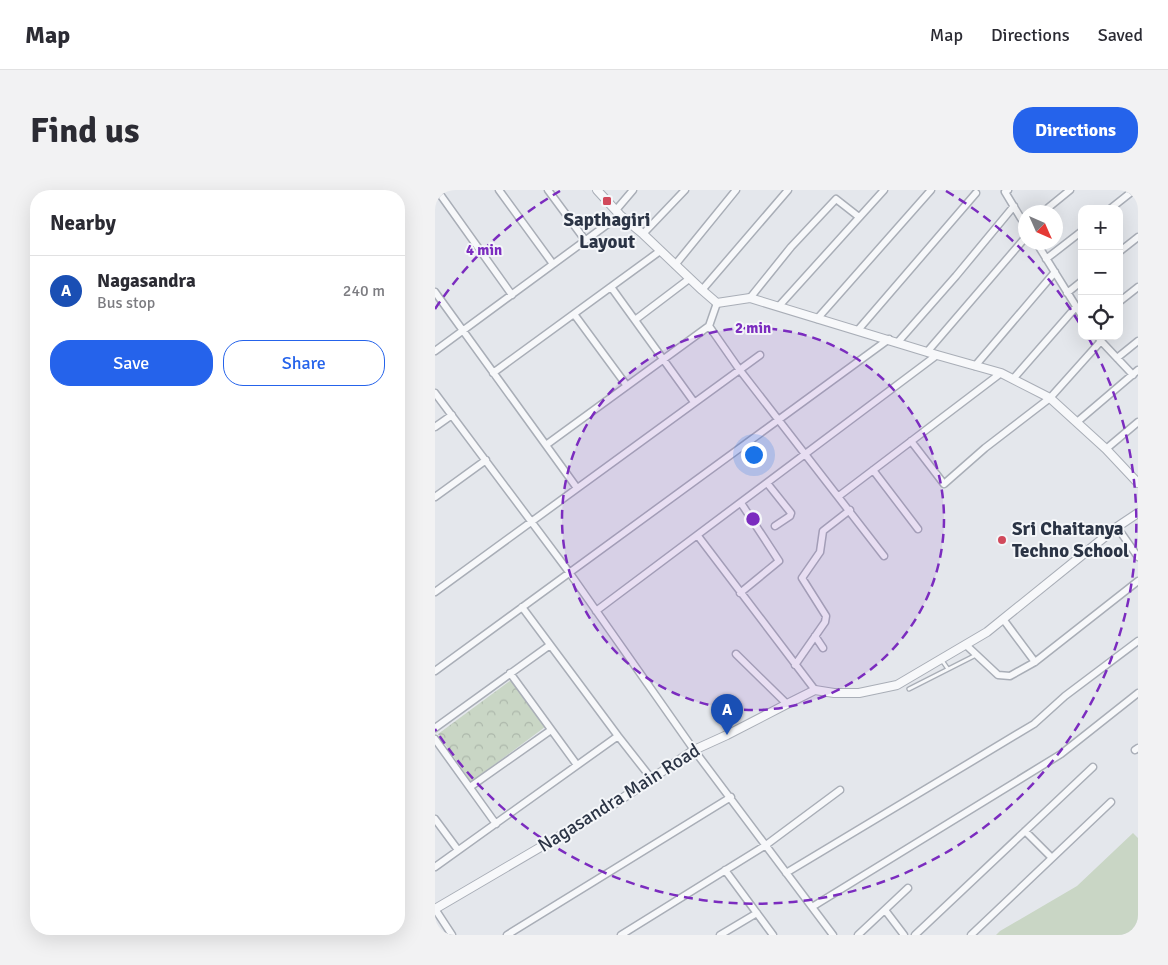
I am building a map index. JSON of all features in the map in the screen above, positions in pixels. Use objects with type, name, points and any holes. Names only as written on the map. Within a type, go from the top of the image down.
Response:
[{"type":"street","points":[[437,190],[512,294]]},
{"type":"street","points":[[499,190],[553,264]]},
{"type":"street","points":[[548,190],[585,240]]},
{"type":"street","points":[[597,190],[689,279],[717,303],[750,298],[1001,373],[1050,398],[1137,479]]},
{"type":"street","points":[[435,351],[585,240],[618,212],[633,190]]},
{"type":"street","points":[[643,234],[685,190]]},
{"type":"street","points":[[675,264],[736,190]]},
{"type":"street","points":[[702,290],[788,190]]},
{"type":"street","points":[[779,306],[884,190]]},
{"type":"street","points":[[817,319],[931,190]]},
{"type":"street","points":[[1008,190],[1005,192],[1018,213]]},
{"type":"street","points":[[1052,205],[1070,190]]},
{"type":"street","points":[[1115,205],[1134,190]]},
{"type":"street","points":[[858,330],[976,194]]},
{"type":"street","points":[[750,298],[791,247],[836,198],[859,217]]},
{"type":"street","points":[[898,342],[1014,206]]},
{"type":"street","points":[[1046,259],[1078,234]]},
{"type":"street","points":[[1122,250],[1138,237]]},
{"type":"street","points":[[927,352],[1018,246]]},
{"type":"street","points":[[1041,250],[1078,310]]},
{"type":"street","points":[[493,373],[661,251]]},
{"type":"street","points":[[975,366],[1055,272]]},
{"type":"street","points":[[635,320],[689,279]]},
{"type":"street","points":[[1067,293],[1078,285]]},
{"type":"street","points":[[611,287],[695,402]]},
{"type":"street","points":[[1123,299],[1138,287]]},
{"type":"street","points":[[435,292],[577,488]]},
{"type":"street","points":[[546,445],[709,326],[717,303]]},
{"type":"street","points":[[1013,379],[1076,307]]},
{"type":"street","points":[[574,314],[627,386]]},
{"type":"street","points":[[709,326],[739,369],[884,556]]},
{"type":"street","points":[[435,671],[889,339]]},
{"type":"street","points":[[911,441],[944,484],[985,448],[1050,398],[1097,340]]},
{"type":"street","points":[[1077,422],[1135,372],[1117,358],[1101,340]]},
{"type":"street","points":[[1117,358],[1138,341]]},
{"type":"street","points":[[435,592],[759,355]]},
{"type":"street","points":[[596,611],[937,355]]},
{"type":"street","points":[[839,496],[1001,373]]},
{"type":"street","points":[[435,393],[569,572],[694,750],[833,935]]},
{"type":"street","points":[[435,427],[452,415]]},
{"type":"street","points":[[1106,449],[1138,422]]},
{"type":"street","points":[[435,497],[486,460]]},
{"type":"street","points":[[873,470],[918,529]]},
{"type":"street","points":[[767,483],[791,513],[790,516],[775,526]]},
{"type":"street","points":[[740,593],[779,561],[741,503]]},
{"type":"street","points":[[795,665],[825,622],[826,616],[801,578],[820,552],[823,531],[849,510]]},
{"type":"street","points":[[698,536],[815,690],[834,693],[859,693],[897,685],[987,632],[1117,527],[1138,513]]},
{"type":"street","points":[[1117,527],[1138,557]]},
{"type":"street","points":[[966,645],[998,675],[1010,676],[1035,662],[1138,581]]},
{"type":"street","points":[[522,607],[617,736],[651,778]]},
{"type":"street","points":[[1003,619],[1035,662]]},
{"type":"street","points":[[815,636],[823,648]]},
{"type":"street","points":[[787,872],[1034,724],[1065,696],[1138,641]]},
{"type":"street","points":[[435,728],[550,645]]},
{"type":"street","points":[[736,654],[787,704]]},
{"type":"street","points":[[510,673],[577,765]]},
{"type":"street","name":"Nagasandra Main Road","points":[[435,909],[614,804],[694,750],[815,690]]},
{"type":"street","points":[[812,907],[1061,754],[1138,694]]},
{"type":"street","points":[[470,786],[551,730]]},
{"type":"street","points":[[435,867],[617,736]]},
{"type":"street","points":[[435,739],[496,824]]},
{"type":"street","points":[[915,935],[1093,767]]},
{"type":"street","points":[[621,935],[766,845],[840,790]]},
{"type":"street","points":[[507,935],[731,798]]},
{"type":"street","points":[[971,935],[1111,802]]},
{"type":"street","points":[[435,819],[458,850]]},
{"type":"street","points":[[1025,831],[1052,858]]},
{"type":"street","points":[[725,870],[773,935]]},
{"type":"street","points":[[858,935],[908,888]]},
{"type":"street","points":[[435,909],[452,935]]},
{"type":"street","points":[[885,910],[904,935]]},
{"type":"street","points":[[720,935],[757,913]]},
{"type":"lane","points":[[909,689],[977,655]]},
{"type":"lane","points":[[941,659],[948,669]]},
{"type":"green space","points":[[511,680],[545,727],[471,782],[438,734]]},
{"type":"green space","points":[[1133,833],[1138,838],[1138,935],[996,935],[1077,886]]},
{"type":"place","name":"Sapthagiri Layout","points":[[607,201]]},
{"type":"place","name":"Sri Chaitanya Techno School","points":[[1002,540]]},
{"type":"place","name":"Nagasandra","points":[[727,735]]}]
